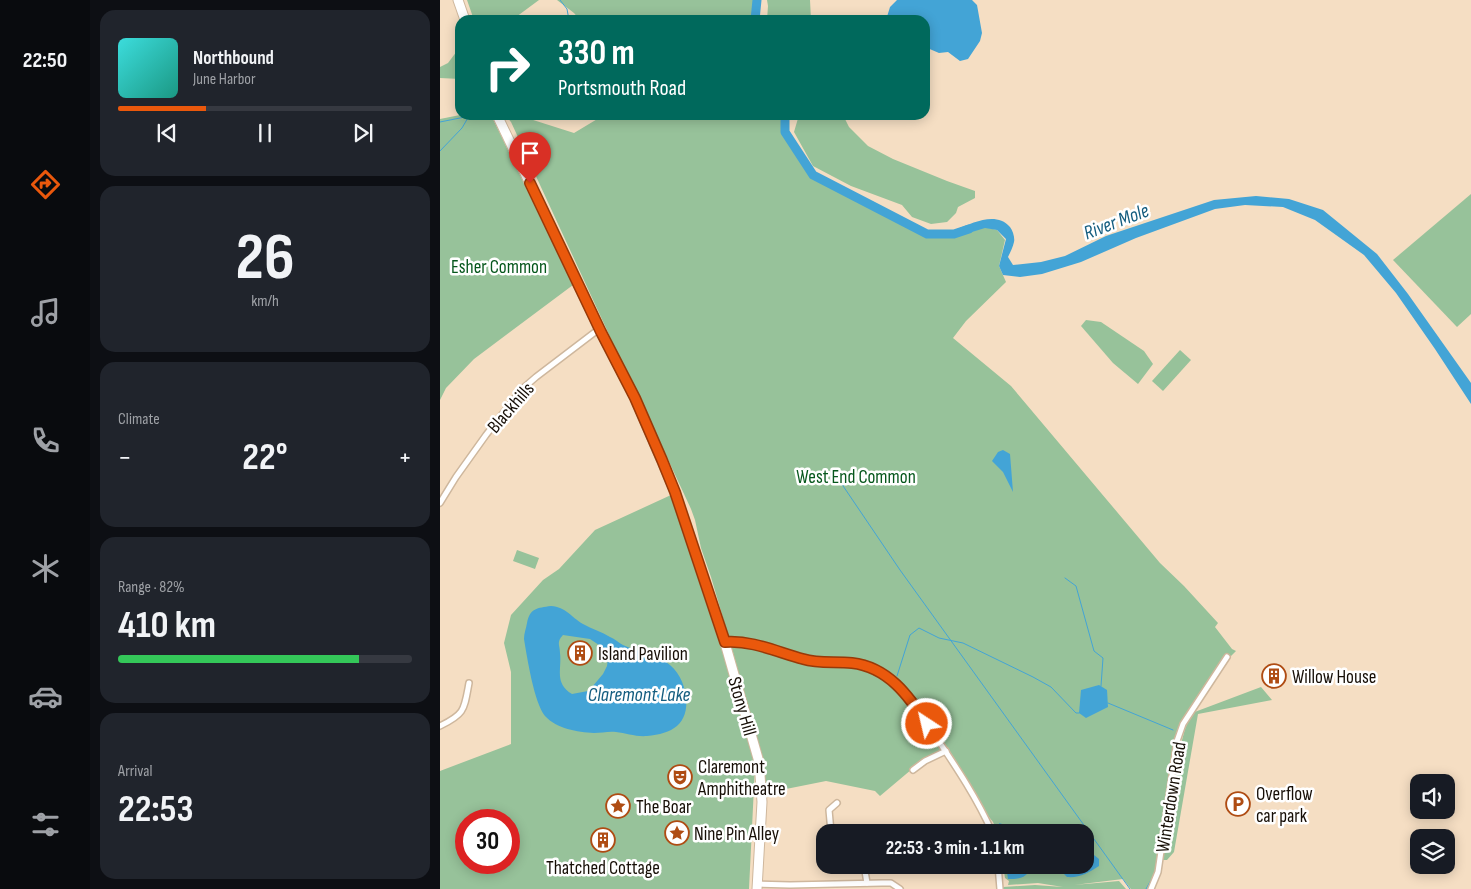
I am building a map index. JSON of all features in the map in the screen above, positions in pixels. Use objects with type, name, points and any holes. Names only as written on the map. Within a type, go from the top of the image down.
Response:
[{"type":"main road","points":[[458,0],[463,15]]},
{"type":"main road","name":"Stony Hill","points":[[500,120],[599,329],[635,398],[675,492],[725,642],[759,762],[762,802],[757,886]]},
{"type":"street","name":"Blackhills","points":[[440,503],[486,435],[521,390],[599,329]]},
{"type":"street","points":[[725,642],[738,641],[759,645],[814,662],[853,663],[865,666],[884,675],[906,694],[946,751],[970,789],[988,824]]},
{"type":"street","name":"Winterdown Road","points":[[1150,889],[1158,872],[1177,741],[1183,724],[1227,657]]},
{"type":"street","points":[[440,726],[459,715],[469,683]]},
{"type":"street","points":[[913,770],[925,761],[946,751]]},
{"type":"street","points":[[830,824],[829,810],[837,803]]},
{"type":"street","points":[[866,874],[867,883]]},
{"type":"street","points":[[999,874],[1000,889]]},
{"type":"street","points":[[757,886],[790,887],[891,883],[900,889]]},
{"type":"green space","points":[[467,0],[539,0],[519,15],[472,15]]},
{"type":"green space","points":[[557,0],[754,0],[754,15],[576,15]]},
{"type":"green space","points":[[767,0],[810,0],[811,15],[767,15]]},
{"type":"green space","points":[[455,54],[455,79],[440,78],[440,67],[448,63]]},
{"type":"green space","name":"Esher Common","points":[[455,116],[455,120],[493,120],[573,285],[474,359],[446,388],[440,400],[440,119]]},
{"type":"green space","name":"West End Common","points":[[509,120],[533,120],[574,133],[596,120],[781,120],[781,132],[813,178],[926,237],[959,236],[985,227],[997,230],[1005,240],[999,266],[1006,282],[966,321],[953,338],[1011,386],[1160,563],[1218,623],[1215,627],[1232,649],[1236,651],[1231,656],[1224,658],[1180,730],[1158,866],[1149,889],[1131,889],[1123,879],[1074,885],[1119,881],[1126,889],[1003,889],[1003,887],[1035,885],[1063,887],[1038,883],[1008,885],[1009,881],[1005,878],[1004,874],[1094,874],[1094,824],[994,824],[947,750],[918,764],[880,796],[875,791],[826,781],[776,791],[766,798],[756,737],[731,645],[701,548],[695,520]]},
{"type":"green space","points":[[798,120],[846,120],[849,127],[868,146],[893,159],[975,191],[975,198],[958,207],[956,213],[947,222],[931,224],[912,217],[902,205],[851,186],[813,166],[794,132]]},
{"type":"green space","points":[[1471,194],[1471,314],[1457,327],[1393,260]]},
{"type":"green space","points":[[1086,320],[1101,322],[1144,351],[1153,364],[1138,384],[1113,363],[1081,326]]},
{"type":"green space","points":[[1180,350],[1191,360],[1163,391],[1152,381]]},
{"type":"green space","points":[[671,495],[730,675],[755,766],[749,889],[440,889],[440,771],[511,744],[511,672],[504,643],[511,615],[543,580],[559,569],[595,530]]},
{"type":"green space","points":[[517,550],[539,558],[535,569],[513,561]]},
{"type":"green space","points":[[1261,687],[1272,700],[1198,714],[1174,852],[1167,860],[1163,860],[1179,751],[1192,713]]},
{"type":"water","points":[[897,0],[972,0],[977,5],[982,33],[980,41],[968,59],[960,61],[948,52],[939,53],[930,49],[930,15],[888,15],[890,7]]},
{"type":"water","points":[[1256,196],[1289,199],[1323,210],[1377,254],[1471,383],[1471,404],[1396,293],[1364,255],[1315,220],[1283,207],[1245,205],[1215,209],[1136,238],[1081,262],[1042,274],[1020,277],[1003,275],[999,266],[1006,239],[997,230],[985,228],[959,236],[957,229],[984,220],[991,219],[1004,222],[1013,232],[1014,242],[1008,257],[1013,265],[1041,262],[1065,256],[1106,236],[1214,200]]},
{"type":"water","points":[[1003,450],[1010,454],[1013,492],[1003,472],[992,461],[998,452]]},
{"type":"water","name":"Claremont Lake","points":[[551,606],[561,608],[583,624],[623,645],[661,659],[670,665],[680,677],[685,692],[686,706],[682,721],[664,733],[643,736],[613,732],[581,732],[561,727],[545,716],[537,701],[524,639],[530,614],[538,608]],"holes":[[[563,635],[590,639],[605,649],[608,659],[607,666],[603,674],[588,691],[572,694],[566,690],[561,680],[560,640]]]},
{"type":"water","points":[[1099,685],[1107,690],[1108,707],[1086,718],[1079,713],[1081,690]]},
{"type":"water","points":[[1094,855],[1099,859],[1099,866],[1094,869]]},
{"type":"water","points":[[1007,874],[1026,874],[1017,879],[1008,879]]},
{"type":"water","points":[[1064,874],[1084,874],[1076,877],[1067,877]]},
{"type":"waterway","points":[[560,0],[567,9],[568,15]]},
{"type":"waterway","name":"River Mole","points":[[756,15],[757,0]]},
{"type":"waterway","points":[[440,122],[455,119]]},
{"type":"waterway","points":[[440,151],[462,128],[467,120]]},
{"type":"waterway","name":"River Mole","points":[[785,120],[785,132],[813,175],[927,234],[954,234],[969,229]]},
{"type":"waterway","points":[[835,474],[900,570],[1130,889]]},
{"type":"waterway","points":[[1065,578],[1076,586],[1094,651],[1103,658],[1101,686]]},
{"type":"waterway","points":[[897,676],[910,635],[919,628],[939,638],[963,643],[1033,677],[1051,687],[1076,713],[1079,713]]},
{"type":"waterway","points":[[1108,703],[1173,730]]},
{"type":"waterway","points":[[1146,889],[1151,880]]},
{"type":"place","name":"Island Pavilion","points":[[580,653]]},
{"type":"place","name":"Willow House","points":[[1274,676]]},
{"type":"place","name":"Claremont Amphitheatre","points":[[680,777]]},
{"type":"place","name":"Overflow car park","points":[[1238,804]]},
{"type":"place","name":"The Boar","points":[[618,806]]},
{"type":"place","name":"Nine Pin Alley","points":[[677,833]]},
{"type":"place","name":"Thatched Cottage","points":[[603,840]]},
{"type":"route","points":[[530,183],[601,332],[635,398],[662,460],[675,492],[725,642],[738,641],[759,645],[814,662],[853,663],[865,666],[884,675],[896,684],[906,694],[927,724]]}]
